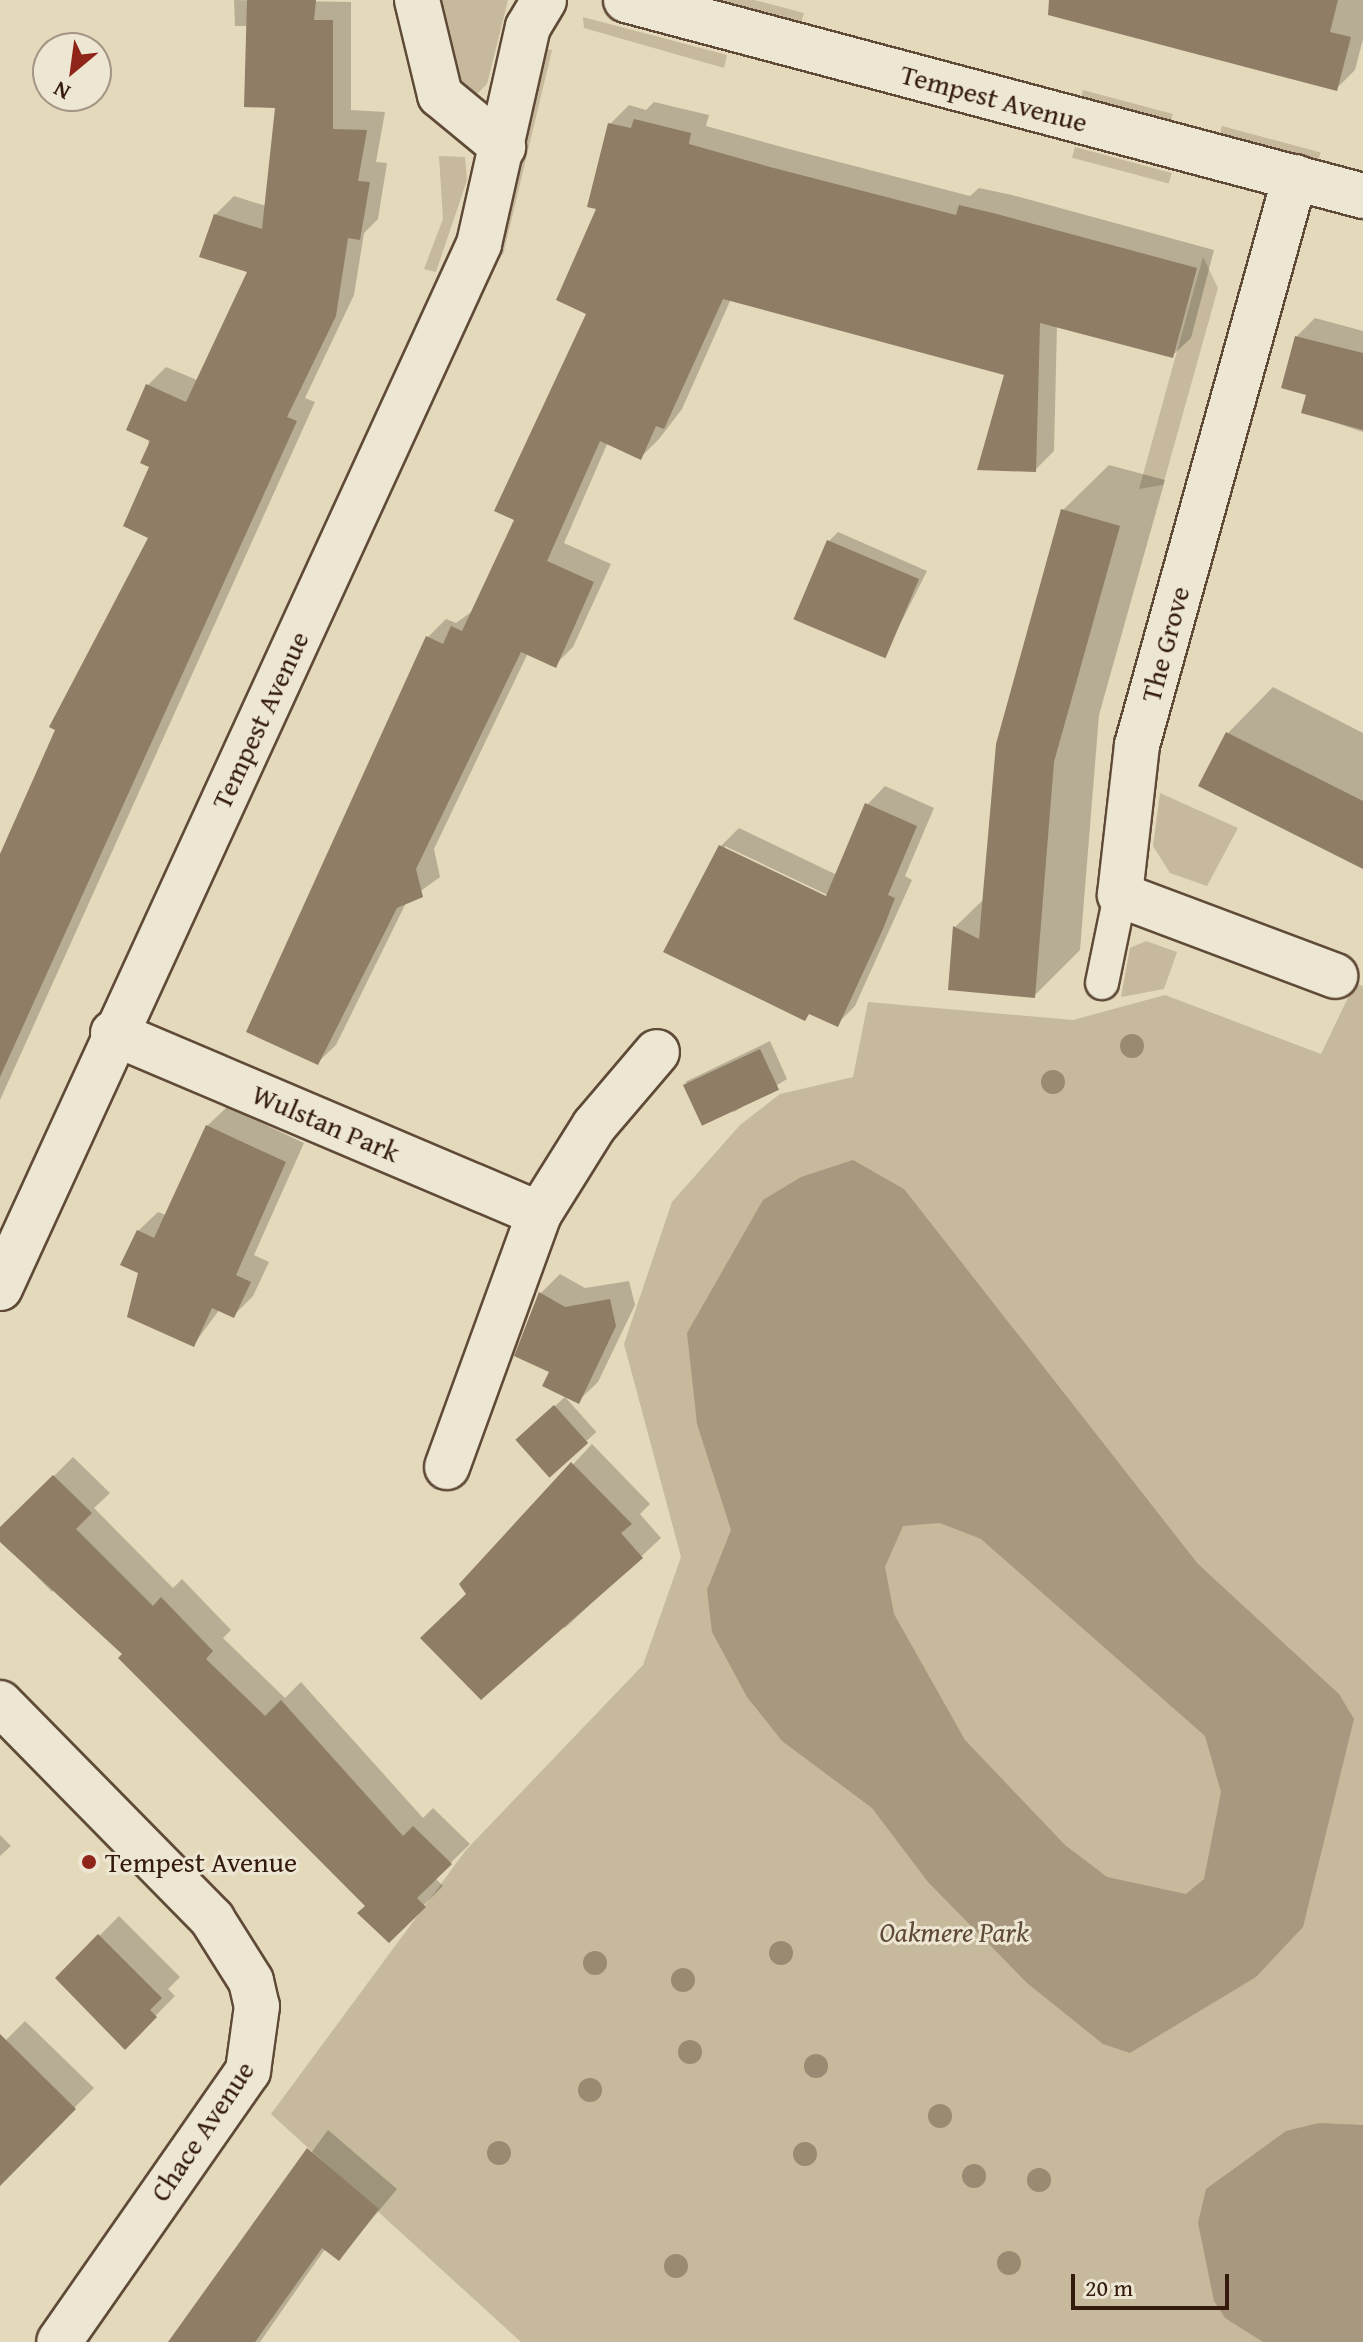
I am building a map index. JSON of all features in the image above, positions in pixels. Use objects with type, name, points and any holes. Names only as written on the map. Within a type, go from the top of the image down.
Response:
[{"type":"street","points":[[417,0],[440,95],[503,147]]},
{"type":"street","name":"Tempest Avenue","points":[[0,1288],[113,1033],[479,244],[528,27],[544,0]]},
{"type":"street","name":"Tempest Avenue","points":[[626,0],[1363,196]]},
{"type":"street","name":"The Grove","points":[[1120,895],[1137,745],[1295,177]]},
{"type":"street","points":[[1120,895],[1335,976]]},
{"type":"street","name":"Wulstan Park","points":[[113,1033],[539,1214]]},
{"type":"street","points":[[447,1467],[539,1214],[594,1126],[657,1052]]},
{"type":"street","name":"Chace Avenue","points":[[0,1703],[212,1919],[251,1981],[257,2006],[248,2071],[59,2342]]},
{"type":"lane","points":[[1102,983],[1120,895]]},
{"type":"green space","points":[[428,0],[508,0],[487,84],[477,94],[463,94]]},
{"type":"green space","points":[[710,0],[754,0],[804,13],[800,26]]},
{"type":"green space","points":[[583,17],[727,55],[724,68],[584,28]]},
{"type":"green space","points":[[540,48],[552,50],[503,255],[496,246]]},
{"type":"green space","points":[[1083,90],[1173,114],[1170,126],[1080,102]]},
{"type":"green space","points":[[1222,126],[1321,152],[1317,165],[1219,139]]},
{"type":"green space","points":[[1075,147],[1172,173],[1169,184],[1072,158]]},
{"type":"green space","points":[[439,156],[465,157],[467,180],[436,272],[424,269],[443,219]]},
{"type":"green space","points":[[1203,257],[1218,288],[1163,485],[1139,489]]},
{"type":"green space","points":[[1160,793],[1238,828],[1207,886],[1170,873],[1153,846]]},
{"type":"green space","points":[[1146,941],[1177,952],[1164,989],[1121,997],[1130,948]]},
{"type":"green space","name":"Oakmere Park","points":[[1355,983],[1363,986],[1363,2342],[521,2342],[271,2114],[466,1850],[643,1665],[681,1557],[624,1344],[672,1202],[740,1125],[780,1094],[853,1077],[868,1002],[1073,1020],[1165,995],[1321,1054]]},
{"type":"shaded area","points":[[853,1160],[904,1189],[1198,1564],[1339,1694],[1354,1719],[1303,1927],[1256,1977],[1130,2053],[1103,2044],[1027,1983],[928,1882],[872,1808],[782,1741],[747,1697],[712,1632],[707,1590],[731,1530],[697,1424],[687,1333],[763,1200],[801,1177]],"holes":[[[940,1523],[981,1539],[1205,1736],[1221,1792],[1204,1879],[1186,1894],[1107,1877],[1065,1845],[965,1740],[894,1614],[885,1567],[903,1526]]]},
{"type":"shaded area","points":[[1319,2123],[1363,2125],[1363,2342],[1263,2342],[1225,2318],[1214,2301],[1198,2223],[1206,2189],[1286,2131]]},
{"type":"building","points":[[247,0],[316,0],[314,20],[333,20],[333,129],[367,130],[358,181],[370,182],[360,240],[348,238],[336,316],[287,417],[297,421],[0,1077],[0,854],[55,730],[49,727],[148,538],[123,526],[149,467],[140,463],[150,441],[126,430],[146,384],[186,402],[247,272],[199,257],[214,214],[262,229],[275,108],[244,107]]},
{"type":"building","points":[[1049,0],[1338,0],[1330,32],[1351,37],[1337,91],[1048,15]]},
{"type":"building","points":[[634,119],[691,133],[689,144],[770,167],[956,215],[959,205],[993,213],[1197,268],[1173,358],[1040,323],[1036,472],[977,470],[1004,375],[723,299],[664,429],[656,426],[641,460],[600,441],[547,561],[594,582],[556,668],[521,652],[416,869],[423,897],[397,908],[318,1065],[246,1032],[426,636],[443,644],[451,626],[462,631],[514,520],[494,511],[586,314],[556,300],[596,209],[587,207],[608,123],[631,128]]},
{"type":"building","points":[[1295,336],[1363,353],[1363,430],[1301,413],[1306,395],[1281,388]]},
{"type":"building","points":[[1061,509],[1120,526],[1054,762],[1035,998],[948,990],[953,926],[979,939],[996,744]]},
{"type":"building","points":[[827,540],[919,579],[885,658],[793,619]]},
{"type":"building","points":[[1226,732],[1363,801],[1363,869],[1198,786]]},
{"type":"building","points":[[865,803],[917,826],[888,895],[895,898],[883,929],[838,1027],[809,1014],[805,1021],[663,952],[719,845],[826,896]]},
{"type":"building","points":[[760,1049],[779,1090],[702,1126],[683,1085]]},
{"type":"building","points":[[206,1125],[286,1162],[236,1275],[251,1282],[234,1318],[212,1308],[194,1347],[127,1317],[138,1273],[120,1265],[137,1230],[154,1238]]},
{"type":"building","points":[[539,1292],[565,1307],[610,1299],[616,1326],[579,1404],[542,1386],[549,1372],[514,1356]]},
{"type":"building","points":[[554,1405],[588,1443],[549,1478],[515,1440]]},
{"type":"building","points":[[571,1462],[632,1524],[621,1533],[643,1558],[481,1700],[420,1638],[466,1594],[459,1584]]},
{"type":"building","points":[[53,1475],[92,1513],[76,1529],[153,1606],[161,1597],[213,1651],[206,1659],[265,1716],[281,1700],[403,1836],[413,1826],[452,1864],[417,1898],[426,1907],[389,1943],[357,1913],[365,1906],[118,1658],[122,1654],[0,1542],[0,1527]]},
{"type":"building","points":[[98,1934],[162,1998],[150,2010],[157,2017],[125,2050],[55,1978]]},
{"type":"building","points":[[0,2034],[76,2109],[0,2186]]},
{"type":"building","points":[[307,2148],[379,2209],[339,2261],[322,2248],[255,2342],[168,2342]]},
{"type":"place","name":"Tempest Avenue","points":[[89,1862]]}]
